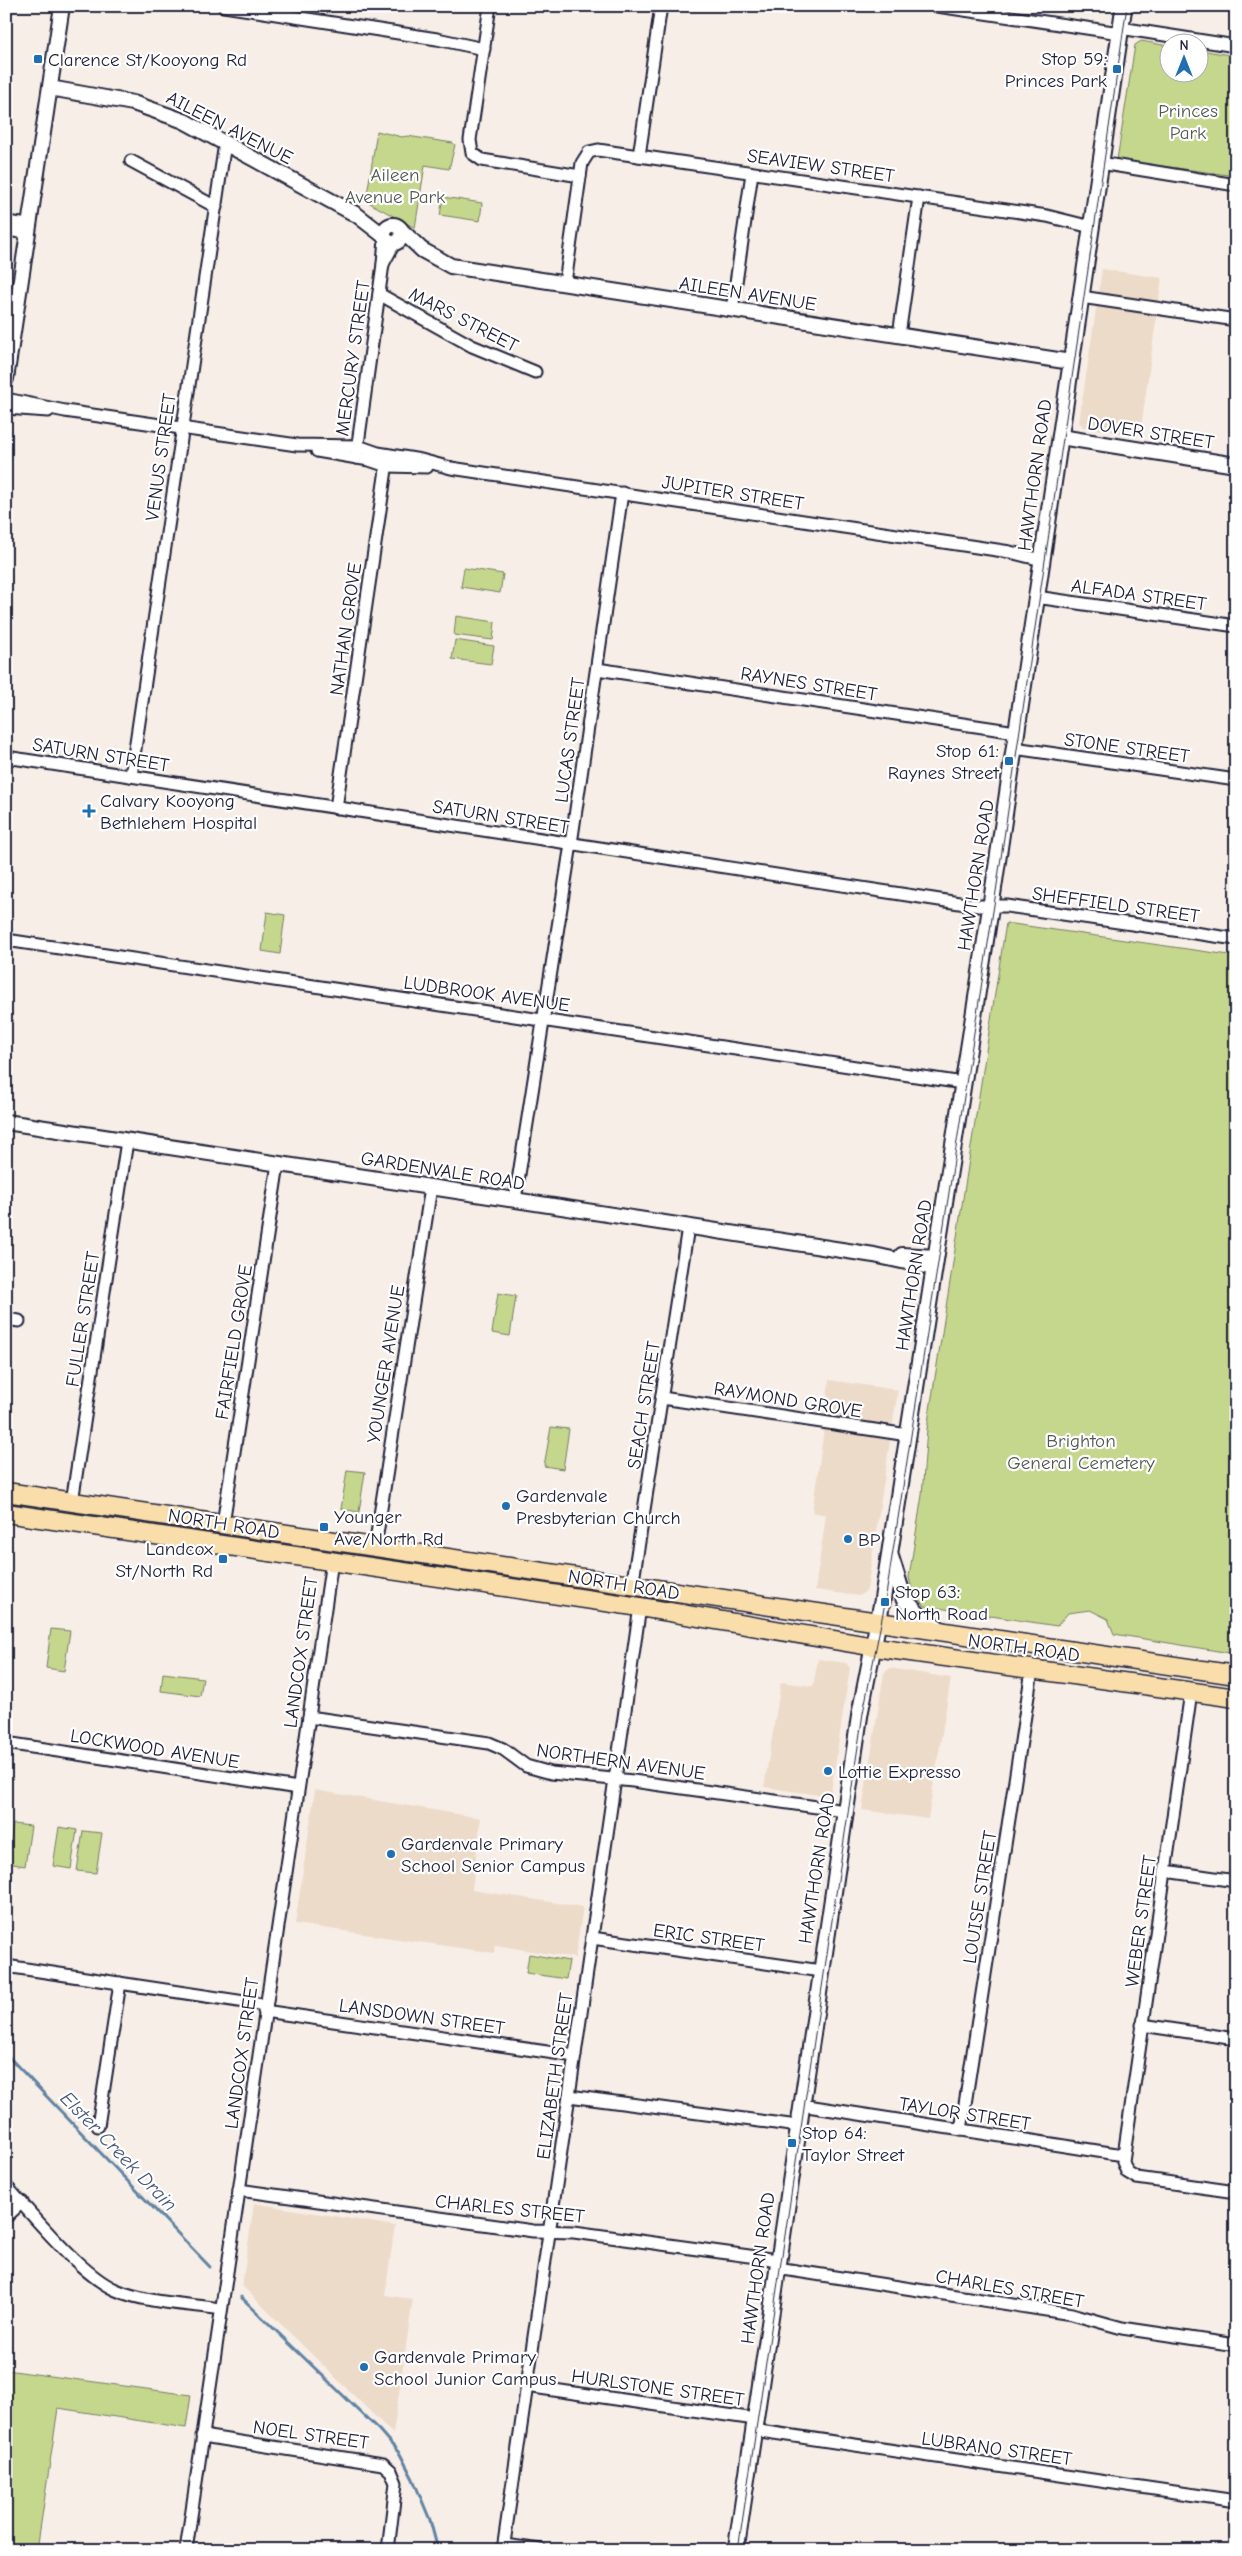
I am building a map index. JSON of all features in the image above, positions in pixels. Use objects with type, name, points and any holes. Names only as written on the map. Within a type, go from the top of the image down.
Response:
[{"type":"highway","name":"NORTH ROAD","points":[[6,1492],[632,1587],[805,1610],[1236,1675]]},
{"type":"highway","name":"NORTH ROAD","points":[[6,1513],[640,1607],[872,1646],[1236,1698]]},
{"type":"highway","points":[[145,1533],[148,1513]]},
{"type":"highway","points":[[802,1635],[805,1610]]},
{"type":"main road","name":"HAWTHORN ROAD","points":[[736,2550],[845,1811],[889,1554],[991,905],[1124,6]]},
{"type":"main road","points":[[889,1554],[904,1599],[920,1616],[941,1630]]},
{"type":"street","points":[[6,379],[62,6]]},
{"type":"street","points":[[224,6],[275,10],[484,46]]},
{"type":"street","points":[[490,6],[470,140],[472,153],[482,160],[580,176],[565,283]]},
{"type":"street","points":[[639,156],[661,6]]},
{"type":"street","points":[[937,6],[1236,46]]},
{"type":"street","name":"AILEEN AVENUE","points":[[50,88],[151,107],[184,121],[451,266],[1071,362]]},
{"type":"street","name":"VENUS STREET","points":[[131,776],[225,143]]},
{"type":"street","name":"SEAVIEW STREET","points":[[580,176],[584,160],[589,152],[602,150],[1092,222]]},
{"type":"street","points":[[131,161],[216,207]]},
{"type":"street","points":[[1100,163],[1236,185]]},
{"type":"street","points":[[732,310],[752,173]]},
{"type":"street","points":[[899,335],[919,197]]},
{"type":"street","points":[[6,222],[29,229]]},
{"type":"street","points":[[6,230],[29,229]]},
{"type":"street","name":"MERCURY STREET","points":[[357,452],[379,294],[384,264],[392,235]]},
{"type":"street","name":"MARS STREET","points":[[379,294],[472,346],[535,372]]},
{"type":"street","points":[[1081,297],[1236,320]]},
{"type":"street","name":"JUPITER STREET","points":[[6,399],[65,411],[296,445],[329,454],[357,452],[387,461],[421,460],[451,468],[1042,556]]},
{"type":"street","name":"JUPITER STREET","points":[[6,408],[34,412],[65,411]]},
{"type":"street","name":"DOVER STREET","points":[[1060,437],[1236,465]]},
{"type":"street","name":"NATHAN GROVE","points":[[336,808],[387,461]]},
{"type":"street","name":"LUCAS STREET","points":[[515,1200],[571,844],[622,493]]},
{"type":"street","name":"ALFADA STREET","points":[[1036,597],[1236,626]]},
{"type":"street","name":"RAYNES STREET","points":[[597,669],[1016,732]]},
{"type":"street","name":"STONE STREET","points":[[1014,748],[1236,780]]},
{"type":"street","name":"SATURN STREET","points":[[6,757],[979,906],[991,905]]},
{"type":"street","name":"SHEFFIELD STREET","points":[[991,905],[1236,938]]},
{"type":"street","name":"LUDBROOK AVENUE","points":[[6,940],[963,1083]]},
{"type":"street","name":"GARDENVALE ROAD","points":[[6,1122],[935,1263]]},
{"type":"street","name":"FULLER STREET","points":[[72,1502],[127,1141]]},
{"type":"street","name":"FAIRFIELD GROVE","points":[[223,1524],[278,1164]]},
{"type":"street","name":"YOUNGER AVENUE","points":[[375,1547],[431,1187]]},
{"type":"street","name":"SEACH STREET","points":[[632,1587],[688,1227]]},
{"type":"street","points":[[6,1319],[19,1321]]},
{"type":"street","name":"RAYMOND GROVE","points":[[662,1398],[908,1435]]},
{"type":"street","name":"LANDCOX STREET","points":[[186,2550],[332,1561]]},
{"type":"street","name":"ELIZABETH STREET","points":[[504,2547],[640,1607]]},
{"type":"street","name":"LOUISE STREET","points":[[961,2130],[1032,1670]]},
{"type":"street","name":"WEBER STREET","points":[[1123,2155],[1191,1692]]},
{"type":"street","name":"NORTHERN AVENUE","points":[[308,1717],[489,1743],[504,1749],[519,1762],[533,1769],[581,1778],[615,1780],[845,1811]]},
{"type":"street","name":"LOCKWOOD AVENUE","points":[[6,1743],[298,1788]]},
{"type":"street","points":[[1165,1871],[1236,1881]]},
{"type":"street","name":"ERIC STREET","points":[[592,1938],[821,1971]]},
{"type":"street","name":"LANSDOWN STREET","points":[[6,1966],[575,2056]]},
{"type":"street","points":[[98,2126],[120,1983]]},
{"type":"street","points":[[1142,2025],[1236,2039]]},
{"type":"street","points":[[569,2096],[798,2126]]},
{"type":"street","name":"TAYLOR STREET","points":[[801,2105],[1123,2155]]},
{"type":"street","points":[[1123,2155],[1124,2168],[1133,2177],[1236,2192]]},
{"type":"street","points":[[6,2186],[82,2266],[102,2283],[118,2291],[145,2298],[221,2308]]},
{"type":"street","name":"CHARLES STREET","points":[[239,2190],[533,2231],[574,2232],[778,2264],[1062,2313],[1122,2328],[1236,2344]]},
{"type":"street","points":[[6,2217],[22,2202]]},
{"type":"street","name":"HURLSTONE STREET","points":[[526,2386],[754,2424]]},
{"type":"street","name":"LUBRANO STREET","points":[[754,2424],[1236,2501]]},
{"type":"street","name":"NOEL STREET","points":[[202,2436],[383,2464],[391,2471],[396,2483],[388,2550]]},
{"type":"street","points":[[504,2547],[541,2550]]},
{"type":"shaded area","points":[[1102,269],[1162,278],[1140,436],[1083,427],[1079,422]]},
{"type":"shaded area","points":[[829,1380],[898,1390],[867,1590],[859,1596],[815,1590],[826,1515],[812,1512]]},
{"type":"shaded area","points":[[818,1659],[846,1663],[850,1668],[831,1792],[825,1796],[764,1787],[781,1682],[813,1686]]},
{"type":"shaded area","points":[[890,1668],[951,1678],[928,1819],[862,1810],[884,1673]]},
{"type":"shaded area","name":"Gardenvale Primary School Senior Campus","points":[[315,1790],[481,1818],[472,1890],[583,1907],[575,1958],[495,1945],[494,1953],[295,1924]]},
{"type":"shaded area","name":"Gardenvale Primary School Junior Campus","points":[[254,2203],[395,2226],[385,2295],[413,2299],[393,2434],[242,2286]]},
{"type":"green space","name":"Princes Park","points":[[1141,41],[1160,44],[1160,82],[1210,82],[1210,52],[1236,56],[1236,176],[1117,160],[1135,45]]},
{"type":"green space","name":"Aileen Avenue Park","points":[[377,131],[402,137],[407,136],[453,143],[455,145],[449,169],[425,165],[415,228],[366,201]]},
{"type":"green space","points":[[443,197],[482,203],[480,221],[440,215]]},
{"type":"green space","points":[[464,568],[503,574],[500,593],[461,587]]},
{"type":"green space","points":[[456,616],[495,622],[493,640],[454,635]]},
{"type":"green space","points":[[455,640],[494,646],[491,664],[452,659]]},
{"type":"green space","points":[[267,912],[285,915],[280,954],[262,951]]},
{"type":"green space","name":"Brighton General Cemetery","points":[[1006,923],[1236,956],[1236,1654],[1114,1634],[1108,1619],[1090,1610],[1068,1613],[1057,1626],[925,1606],[913,1594],[909,1577],[922,1495],[927,1429]]},
{"type":"green space","points":[[498,1293],[516,1296],[510,1336],[492,1333]]},
{"type":"green space","points":[[551,1427],[569,1429],[563,1469],[544,1466]]},
{"type":"green space","points":[[347,1470],[365,1472],[359,1512],[341,1509]]},
{"type":"green space","points":[[51,1629],[70,1631],[64,1671],[46,1668]]},
{"type":"green space","points":[[163,1673],[203,1678],[200,1696],[161,1691]]},
{"type":"green space","points":[[13,1824],[31,1826],[25,1866],[7,1863]]},
{"type":"green space","points":[[59,1827],[77,1830],[71,1869],[53,1866]]},
{"type":"green space","points":[[83,1831],[102,1833],[96,1873],[77,1871]]},
{"type":"green space","points":[[529,1954],[569,1961],[566,1979],[526,1973]]},
{"type":"green space","points":[[6,2370],[191,2395],[186,2428],[58,2408],[37,2550],[6,2550]]},
{"type":"waterway","name":"Elster Creek Drain","points":[[6,2054],[210,2267]]},
{"type":"waterway","name":"Elster Creek Drain","points":[[241,2297],[379,2430],[400,2454],[430,2520],[438,2550]]},
{"type":"tram line","points":[[738,2550],[863,1713],[884,1608],[994,905],[1127,6]]},
{"type":"place","name":"Clarence St/Kooyong Rd","points":[[38,59]]},
{"type":"place","name":"Stop 59: Princes Park","points":[[1117,69]]},
{"type":"place","name":"Stop 61: Raynes Street","points":[[1009,761]]},
{"type":"place","name":"Calvary Kooyong Bethlehem Hospital","points":[[89,811]]},
{"type":"place","name":"Gardenvale Presbyterian Church","points":[[506,1506]]},
{"type":"place","name":"Younger Ave/North Rd","points":[[324,1527]]},
{"type":"place","name":"BP","points":[[848,1539]]},
{"type":"place","name":"Landcox St/North Rd","points":[[223,1559]]},
{"type":"place","name":"Stop 63: North Road","points":[[885,1602]]},
{"type":"place","name":"Lottie Expresso","points":[[828,1771]]},
{"type":"place","name":"Gardenvale Primary School Senior Campus","points":[[391,1854]]},
{"type":"place","name":"Stop 64: Taylor Street","points":[[792,2143]]},
{"type":"place","name":"Gardenvale Primary School Junior Campus","points":[[364,2367]]}]
